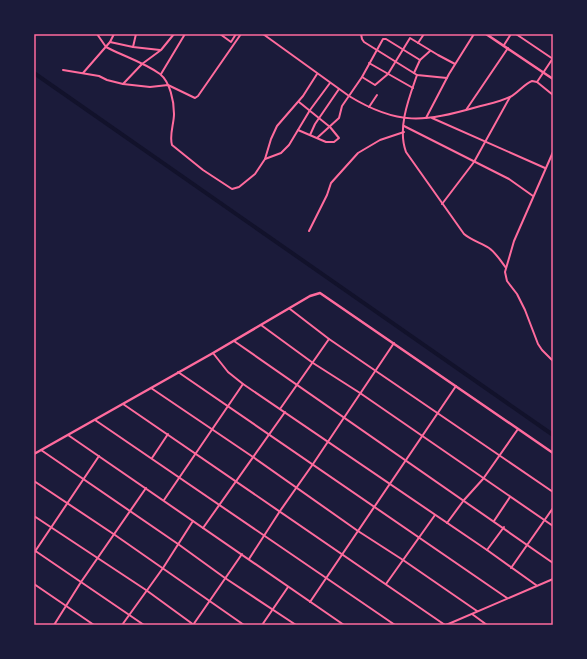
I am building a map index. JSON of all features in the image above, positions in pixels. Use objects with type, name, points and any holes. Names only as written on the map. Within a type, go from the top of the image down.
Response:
[{"type":"street","points":[[97,34],[106,47],[161,74],[168,85],[174,113],[172,145],[228,187],[235,189],[250,179],[265,159],[271,139],[278,126],[299,102],[317,74]]},
{"type":"street","points":[[83,73],[110,42],[114,34]]},
{"type":"street","points":[[134,47],[136,34]]},
{"type":"street","points":[[123,84],[142,64],[161,50],[174,34]]},
{"type":"street","points":[[161,74],[185,34]]},
{"type":"street","points":[[220,34],[231,42],[236,34]]},
{"type":"street","points":[[62,70],[99,76],[107,80],[123,84],[150,87],[168,85],[195,98],[198,96],[241,34]]},
{"type":"street","points":[[263,34],[349,96],[369,107],[404,119],[426,119],[446,116],[510,97],[529,82],[537,82],[553,95]]},
{"type":"street","points":[[362,34],[362,39],[364,42],[414,73],[418,75],[447,78]]},
{"type":"street","points":[[418,43],[424,34]]},
{"type":"street","points":[[426,119],[447,78],[474,34]]},
{"type":"street","points":[[486,34],[543,73],[553,78]]},
{"type":"street","points":[[504,45],[511,34]]},
{"type":"street","points":[[516,34],[553,58],[537,82]]},
{"type":"street","points":[[317,138],[322,132],[340,118],[341,108],[362,77],[384,38],[420,60]]},
{"type":"street","points":[[362,77],[375,85],[388,74],[409,38],[455,64]]},
{"type":"street","points":[[110,42],[134,47],[161,50]]},
{"type":"street","points":[[466,110],[508,48]]},
{"type":"street","points":[[414,73],[420,60],[430,51]]},
{"type":"street","points":[[369,63],[413,88]]},
{"type":"street","points":[[418,75],[404,119],[404,146],[406,152],[464,234],[468,238],[495,253],[506,268]]},
{"type":"street","points":[[265,159],[284,150],[293,139],[310,110],[330,83]]},
{"type":"street","points":[[310,135],[315,124],[339,89]]},
{"type":"street","points":[[369,107],[377,95]]},
{"type":"street","points":[[442,204],[474,162],[510,97]]},
{"type":"street","points":[[298,130],[329,143],[336,141],[338,137],[330,127],[299,102]]},
{"type":"street","points":[[431,118],[545,168]]},
{"type":"street","points":[[404,126],[509,179],[533,196]]},
{"type":"street","points":[[309,231],[327,195],[331,183],[358,153],[372,143],[404,132]]},
{"type":"street","points":[[553,152],[514,241],[506,268],[505,277],[525,310],[538,344],[553,361]]},
{"type":"street","points":[[34,454],[290,309],[310,296],[320,293],[553,453]]},
{"type":"street","points":[[290,309],[329,339],[553,492]]},
{"type":"street","points":[[261,325],[313,363],[360,393],[553,526]]},
{"type":"street","points":[[280,409],[329,339]]},
{"type":"street","points":[[234,341],[504,527],[553,563]]},
{"type":"street","points":[[249,559],[394,343]]},
{"type":"street","points":[[213,353],[228,372],[243,384],[435,514],[536,585]]},
{"type":"street","points":[[178,372],[507,598]]},
{"type":"street","points":[[164,500],[243,384]]},
{"type":"street","points":[[310,602],[456,386]]},
{"type":"street","points":[[151,388],[477,611]]},
{"type":"street","points":[[123,404],[446,625],[536,585],[553,579]]},
{"type":"street","points":[[203,528],[285,412]]},
{"type":"street","points":[[96,420],[180,476],[395,625]]},
{"type":"street","points":[[448,523],[464,500],[483,479],[518,429]]},
{"type":"street","points":[[152,458],[168,434]]},
{"type":"street","points":[[68,435],[344,625]]},
{"type":"street","points":[[41,450],[225,578],[296,625]]},
{"type":"street","points":[[99,456],[68,504],[34,551],[144,625]]},
{"type":"street","points":[[34,481],[115,535],[244,625]]},
{"type":"street","points":[[54,625],[81,582],[115,535],[146,488]]},
{"type":"street","points":[[494,521],[510,496]]},
{"type":"street","points":[[511,568],[553,508]]},
{"type":"street","points":[[386,584],[435,514]]},
{"type":"street","points":[[34,516],[146,590],[193,625],[242,554]]},
{"type":"street","points":[[122,625],[163,568],[193,521]]},
{"type":"street","points":[[487,550],[504,527]]},
{"type":"street","points":[[549,580],[553,583]]},
{"type":"street","points":[[34,584],[94,625]]},
{"type":"street","points":[[262,625],[288,587]]},
{"type":"street","points":[[472,614],[487,625]]},
{"type":"waterway","points":[[34,73],[553,435]]}]
